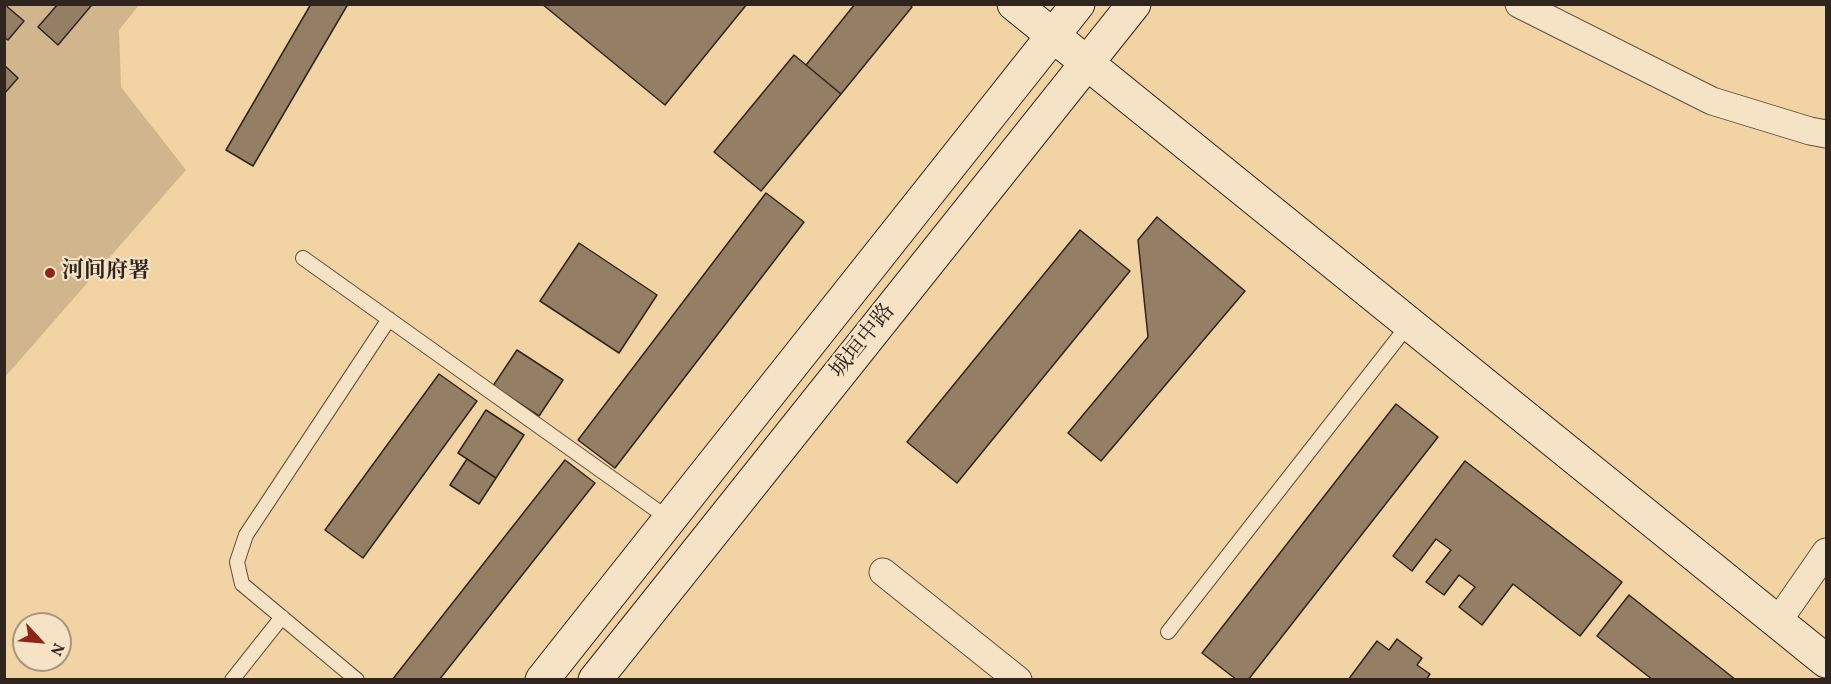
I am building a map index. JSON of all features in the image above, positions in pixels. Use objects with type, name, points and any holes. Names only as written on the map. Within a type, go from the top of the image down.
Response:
[{"type":"main road","points":[[1014,4],[1827,661]]},
{"type":"main road","name":"城垣中路","points":[[542,680],[1078,4]]},
{"type":"main road","name":"城垣中路","points":[[595,680],[1134,4]]},
{"type":"street","points":[[1519,4],[1712,101],[1810,131],[1827,134]]},
{"type":"street","points":[[1778,621],[1827,552]]},
{"type":"street","points":[[883,572],[1018,680]]},
{"type":"lane","points":[[303,258],[669,519]]},
{"type":"lane","points":[[357,680],[242,584],[237,562],[246,535],[389,319]]},
{"type":"lane","points":[[1168,632],[1409,324]]},
{"type":"lane","points":[[232,680],[282,617]]},
{"type":"shaded area","name":"河间府署","points":[[5,5],[139,5],[119,30],[121,87],[186,170],[5,377]]},
{"type":"building","points":[[4,4],[24,21],[8,40],[4,37]]},
{"type":"building","points":[[58,4],[89,4],[91,6],[58,45],[38,27]]},
{"type":"building","points":[[311,4],[348,4],[253,166],[226,150]]},
{"type":"building","points":[[542,4],[747,4],[665,105]]},
{"type":"building","points":[[855,4],[909,4],[912,7],[841,94],[806,65]]},
{"type":"building","points":[[794,55],[841,94],[761,191],[714,152]]},
{"type":"building","points":[[4,65],[18,78],[4,94]]},
{"type":"building","points":[[766,193],[804,222],[615,468],[578,440]]},
{"type":"building","points":[[1157,217],[1245,291],[1101,461],[1068,433],[1148,337],[1138,240]]},
{"type":"building","points":[[1080,230],[1130,271],[957,483],[907,442]]},
{"type":"building","points":[[579,243],[657,295],[619,353],[540,301]]},
{"type":"building","points":[[517,350],[563,380],[539,416],[493,386]]},
{"type":"building","points":[[439,374],[477,401],[363,558],[325,530]]},
{"type":"building","points":[[1396,404],[1438,437],[1248,680],[1237,680],[1202,653]]},
{"type":"building","points":[[486,410],[524,435],[496,478],[458,453]]},
{"type":"building","points":[[467,459],[496,478],[479,504],[450,485]]},
{"type":"building","points":[[565,460],[595,483],[439,680],[392,680]]},
{"type":"building","points":[[1465,461],[1622,582],[1580,636],[1513,584],[1482,625],[1459,607],[1475,587],[1459,575],[1444,595],[1426,582],[1451,550],[1436,539],[1412,571],[1393,556]]},
{"type":"building","points":[[1629,595],[1736,680],[1653,680],[1597,636]]},
{"type":"building","points":[[1397,639],[1422,658],[1417,665],[1430,674],[1426,680],[1348,680],[1377,641],[1389,650]]},
{"type":"place","name":"河间府署","points":[[50,273]]}]
